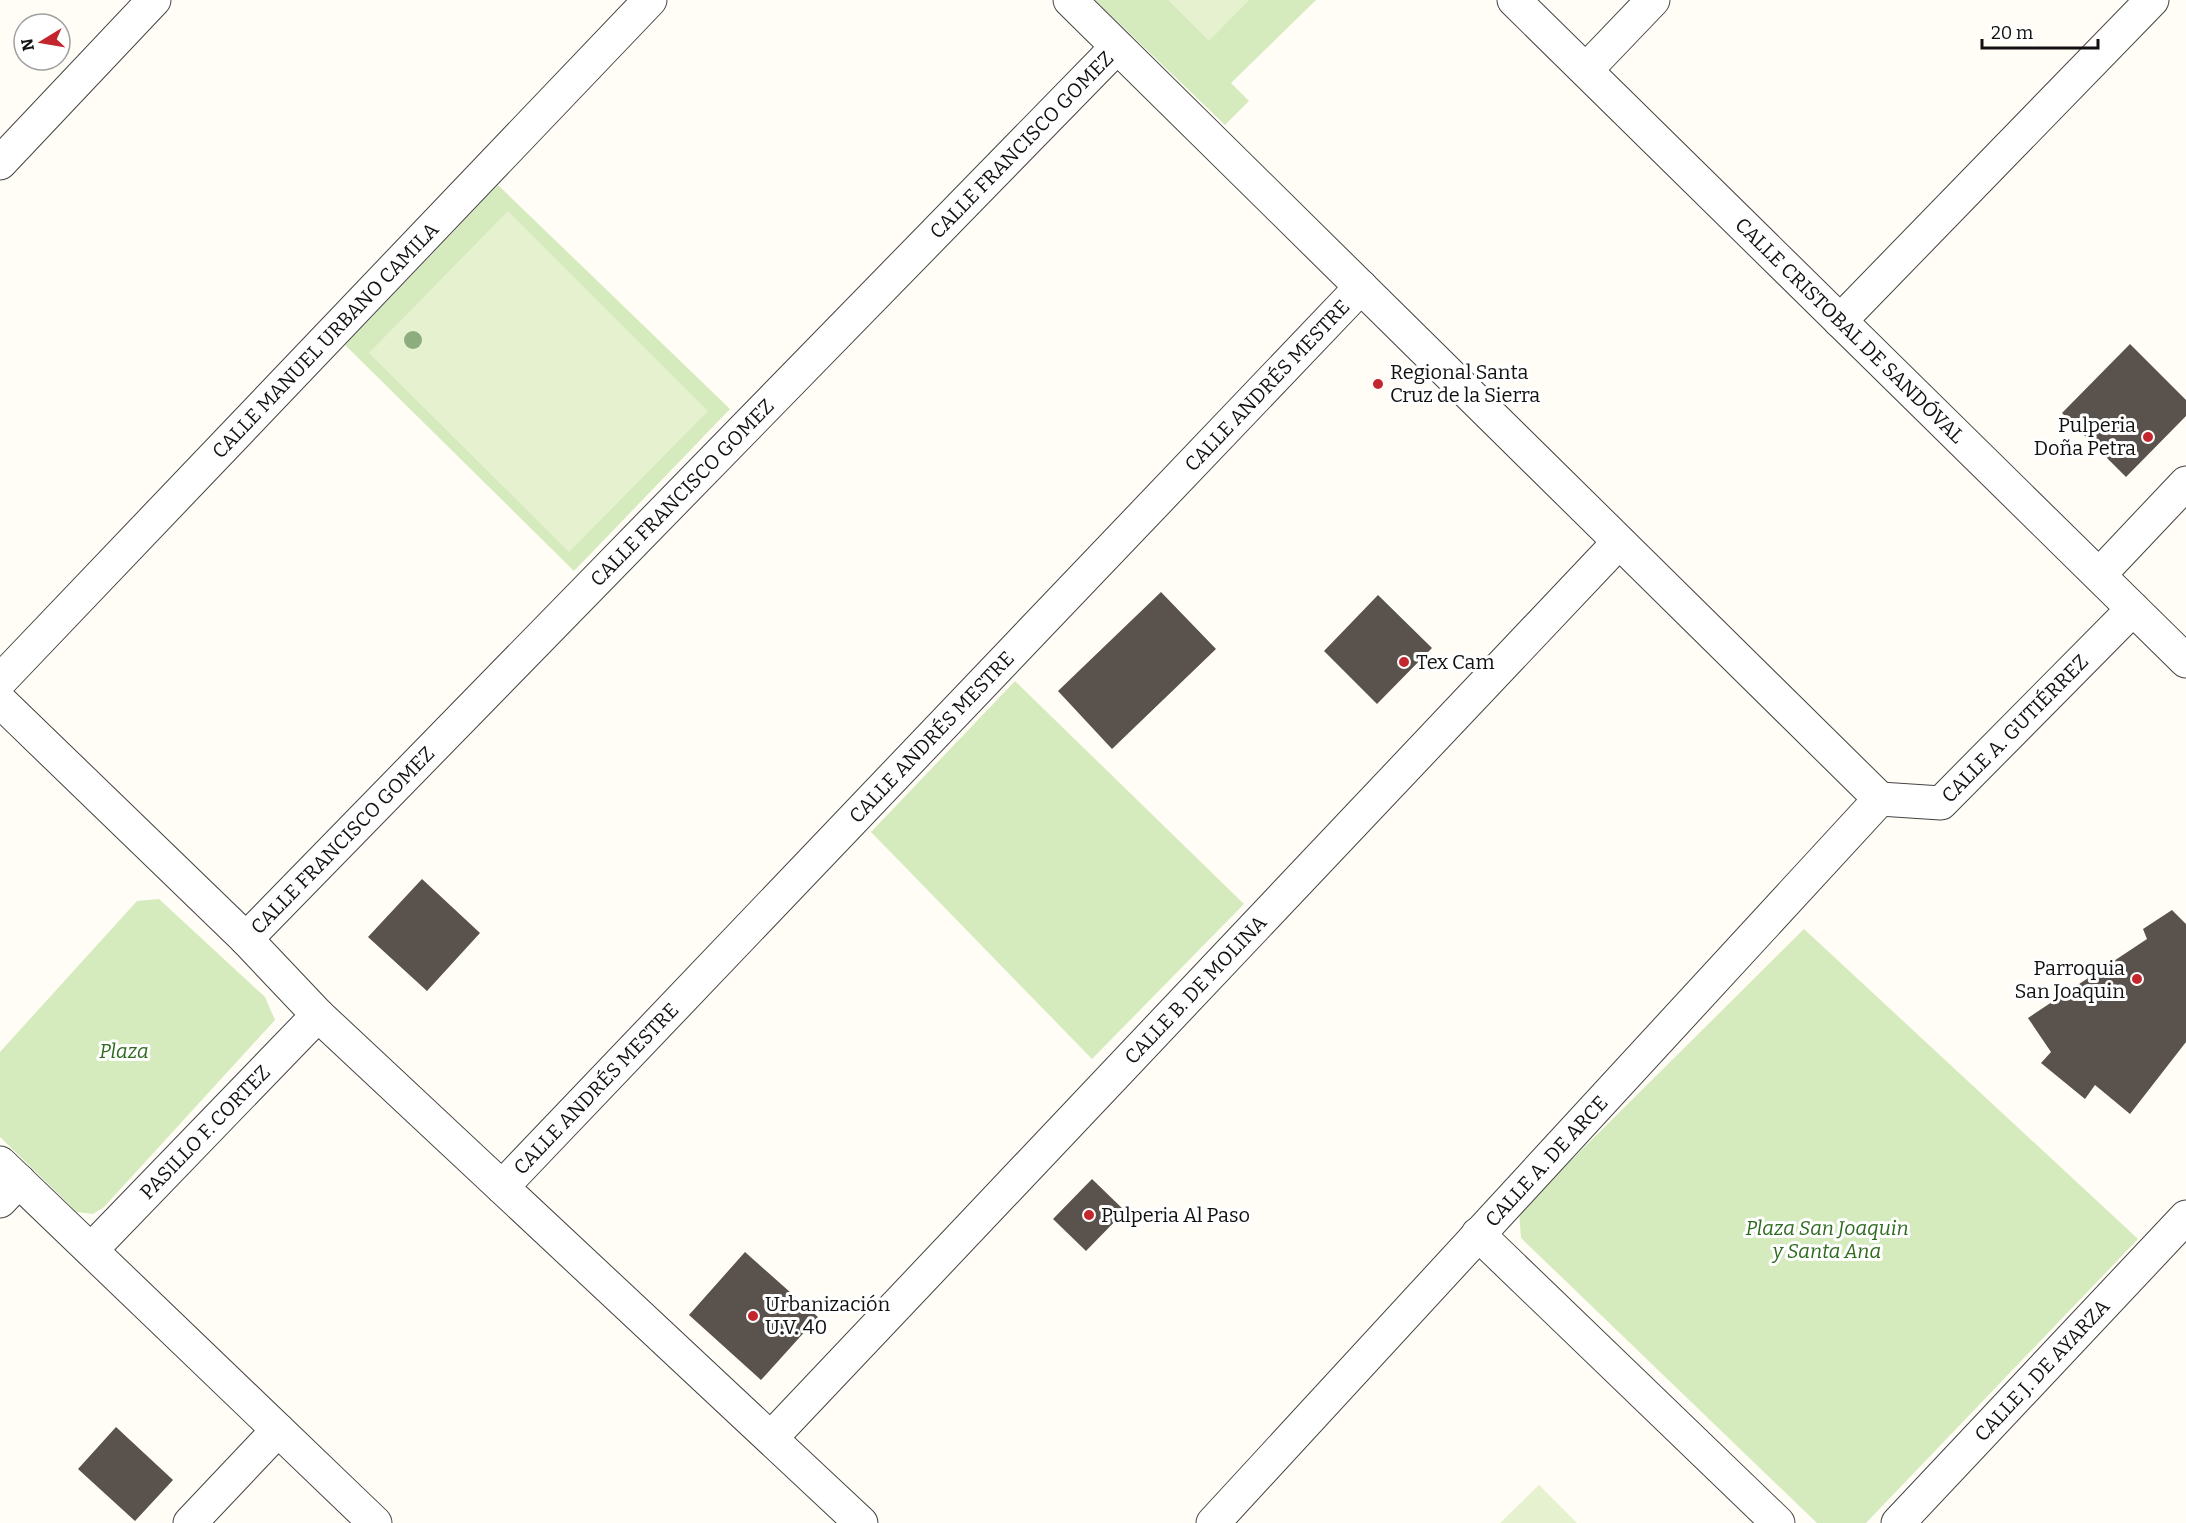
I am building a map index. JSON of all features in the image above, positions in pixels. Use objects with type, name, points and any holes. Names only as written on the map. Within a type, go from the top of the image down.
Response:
[{"type":"street","points":[[0,163],[154,0]]},
{"type":"street","name":"CALLE MANUEL URBANO CAMILA","points":[[0,681],[650,0]]},
{"type":"street","points":[[1070,0],[1880,799]]},
{"type":"street","name":"CALLE CRISTOBAL DE SANDÓVAL","points":[[1514,0],[2186,661]]},
{"type":"street","points":[[1587,70],[1653,0]]},
{"type":"street","points":[[1840,321],[2152,0]]},
{"type":"street","name":"CALLE FRANCISCO GOMEZ","points":[[246,939],[1117,47]]},
{"type":"street","name":"CALLE ANDRÉS MESTRE","points":[[502,1187],[1361,287]]},
{"type":"street","points":[[2100,574],[2186,483]]},
{"type":"street","name":"CALLE B. DE MOLINA","points":[[772,1437],[1619,542]]},
{"type":"street","name":"CALLE A. GUTIÉRREZ","points":[[1880,799],[1941,803],[2133,609]]},
{"type":"street","points":[[0,701],[246,939],[318,1015],[772,1437],[861,1523]]},
{"type":"street","name":"CALLE A. DE ARCE","points":[[1213,1523],[1880,799]]},
{"type":"street","name":"PASILLO F. CORTEZ","points":[[91,1250],[318,1015]]},
{"type":"street","points":[[6,1182],[91,1250],[375,1523]]},
{"type":"street","name":"CALLE J. DE AYARZA","points":[[1898,1523],[2186,1217]]},
{"type":"street","points":[[1478,1234],[1778,1523]]},
{"type":"street","points":[[190,1523],[278,1430]]},
{"type":"green space","points":[[1095,0],[1316,0],[1231,83],[1249,101],[1225,125]]},
{"type":"green space","points":[[1168,0],[1249,0],[1209,41]]},
{"type":"green space","points":[[498,185],[730,409],[574,571],[345,345]]},
{"type":"green space","points":[[508,211],[708,411],[569,552],[369,353]]},
{"type":"green space","points":[[1015,681],[1244,904],[1092,1059],[871,832]]},
{"type":"green space","name":"Plaza","points":[[159,899],[265,997],[275,1020],[104,1207],[93,1214],[77,1212],[0,1137],[0,1052],[137,901]]},
{"type":"green space","name":"Plaza San Joaquin y Santa Ana","points":[[1804,929],[2138,1239],[1866,1523],[1817,1523],[1521,1238],[1519,1212]]},
{"type":"green space","points":[[1539,1485],[1577,1523],[1500,1523]]},
{"type":"building","points":[[2130,344],[2186,400],[2186,416],[2126,477],[2062,413]]},
{"type":"building","points":[[1161,592],[1216,649],[1112,749],[1058,691]]},
{"type":"building","points":[[1378,595],[1432,648],[1377,704],[1324,651]]},
{"type":"building","points":[[422,879],[480,933],[427,991],[368,937]]},
{"type":"building","name":"Parroquia San Joaquin","points":[[2172,910],[2186,924],[2186,1042],[2130,1114],[2095,1085],[2085,1099],[2041,1063],[2051,1052],[2028,1018],[2147,939],[2143,929]]},
{"type":"building","name":"Pulperia Al Paso","points":[[1092,1179],[1125,1211],[1086,1251],[1053,1219]]},
{"type":"building","name":"Urbanización U.V. 40","points":[[745,1252],[818,1317],[761,1380],[689,1315]]},
{"type":"building","points":[[116,1427],[173,1480],[135,1521],[78,1469]]},
{"type":"place","name":"Regional Santa Cruz de la Sierra","points":[[1378,384]]},
{"type":"place","name":"Pulperia Doña Petra","points":[[2148,437]]},
{"type":"place","name":"Tex Cam","points":[[1404,662]]},
{"type":"place","name":"Parroquia San Joaquin","points":[[2137,979]]},
{"type":"place","name":"Pulperia Al Paso","points":[[1089,1215]]},
{"type":"place","name":"Urbanización U.V. 40","points":[[753,1316]]}]
